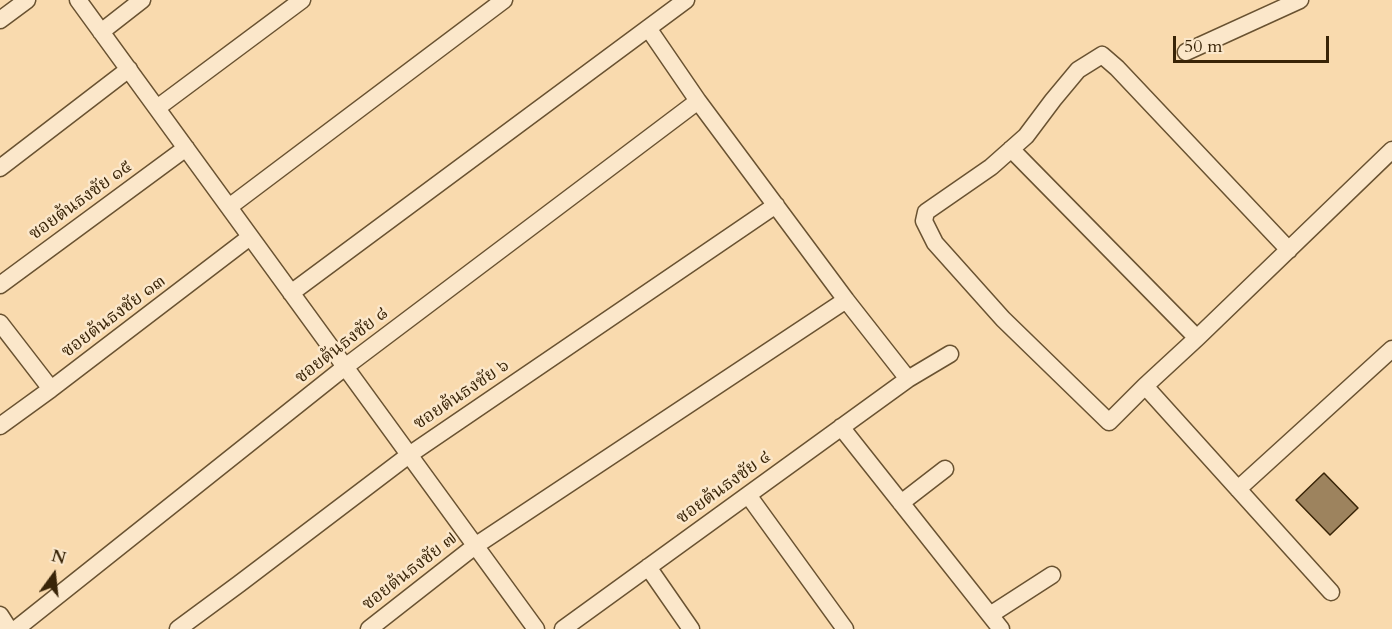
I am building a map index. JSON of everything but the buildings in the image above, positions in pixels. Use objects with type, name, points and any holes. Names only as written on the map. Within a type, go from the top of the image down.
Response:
[{"type":"street","points":[[0,20],[27,0]]},
{"type":"street","points":[[78,0],[536,629]]},
{"type":"street","points":[[101,32],[142,0]]},
{"type":"street","points":[[157,108],[302,0]]},
{"type":"street","points":[[229,207],[504,0]]},
{"type":"street","points":[[291,293],[686,0]]},
{"type":"street","points":[[1186,52],[1300,0]]},
{"type":"street","points":[[648,28],[698,101],[846,300],[908,379]]},
{"type":"street","points":[[1289,250],[1117,68],[1102,55],[1078,70],[1026,136],[991,167],[926,212],[924,221],[935,243],[1003,320],[1110,422],[1145,386],[1197,338],[1289,250],[1392,150]]},
{"type":"street","points":[[0,168],[129,69]]},
{"type":"street","name":"ซอยต้นธงชัย ๘","points":[[16,629],[345,367],[698,101]]},
{"type":"street","name":"ซอยต้นธงชัย ๑๕","points":[[0,285],[186,148]]},
{"type":"street","points":[[1011,149],[1197,338]]},
{"type":"street","name":"ซอยต้นธงชัย ๖","points":[[178,629],[409,455],[776,205]]},
{"type":"street","name":"ซอยต้นธงชัย ๑๓","points":[[0,426],[250,237]]},
{"type":"street","points":[[475,546],[846,300]]},
{"type":"street","points":[[0,323],[51,389]]},
{"type":"street","points":[[1238,489],[1392,349]]},
{"type":"street","name":"ซอยต้นธงชัย ๔","points":[[562,629],[908,379],[950,354]]},
{"type":"street","points":[[1145,386],[1331,592]]},
{"type":"street","points":[[841,427],[1001,629]]},
{"type":"street","points":[[902,503],[945,469]]},
{"type":"street","points":[[748,495],[845,629]]},
{"type":"street","name":"ซอยต้นธงชัย ๗","points":[[369,629],[475,546]]},
{"type":"street","points":[[648,567],[691,629]]},
{"type":"street","points":[[990,615],[1052,575]]},
{"type":"street","points":[[0,615],[9,629]]}]
